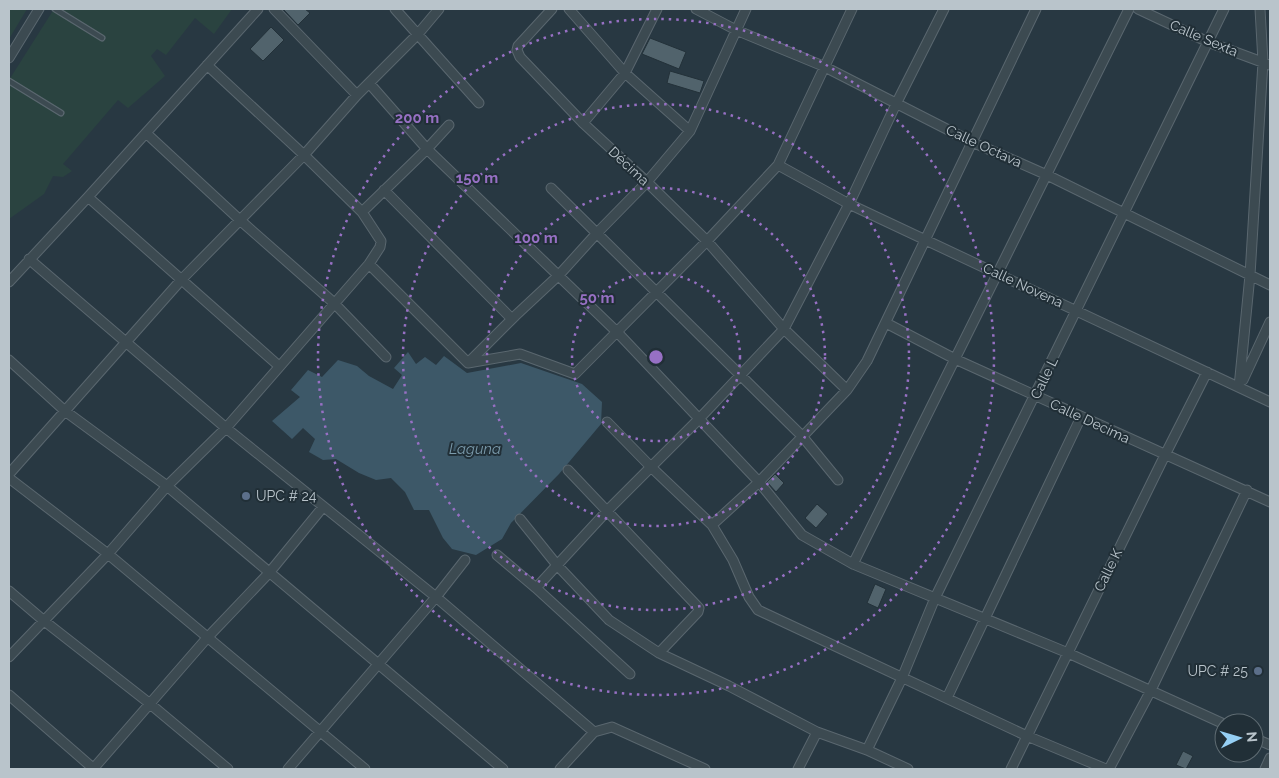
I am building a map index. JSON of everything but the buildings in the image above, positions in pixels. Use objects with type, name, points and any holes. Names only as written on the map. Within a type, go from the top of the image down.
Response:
[{"type":"street","points":[[9,58],[39,9]]},
{"type":"street","points":[[9,282],[258,9]]},
{"type":"street","points":[[274,9],[357,95]]},
{"type":"street","points":[[395,9],[479,103]]},
{"type":"street","points":[[9,474],[182,279],[304,155],[357,95],[418,34],[439,9]]},
{"type":"street","name":"Décima","points":[[552,9],[518,46],[518,54],[584,123],[707,241],[784,329],[847,390]]},
{"type":"street","points":[[569,9],[625,74],[690,131]]},
{"type":"street","points":[[584,123],[625,74],[657,9]]},
{"type":"street","name":"Calle Octava","points":[[696,9],[736,30],[823,66],[972,142],[1046,175],[1270,285]]},
{"type":"street","points":[[468,363],[559,275],[647,182],[690,131],[746,9]]},
{"type":"street","points":[[468,363],[520,354],[575,374],[618,333],[778,165],[823,66],[852,9]]},
{"type":"street","points":[[536,588],[608,511],[699,420],[784,329],[849,204],[896,104],[944,9]]},
{"type":"street","points":[[712,525],[759,482],[847,390],[868,361],[1036,9]]},
{"type":"street","points":[[853,564],[1129,9]]},
{"type":"street","name":"Calle Sexta","points":[[1138,9],[1208,42],[1267,63]]},
{"type":"street","name":"Calle L","points":[[867,750],[902,678],[935,598],[1224,9]]},
{"type":"street","points":[[1240,387],[1267,63],[1260,9]]},
{"type":"street","points":[[9,657],[108,554],[167,486],[226,428],[278,366],[369,264],[380,247],[381,241],[362,212],[207,65]]},
{"type":"street","points":[[369,83],[428,148],[618,333],[759,482],[802,535],[853,564],[1068,653],[1214,720]]},
{"type":"street","points":[[362,212],[428,148],[449,124]]},
{"type":"street","points":[[146,133],[241,221],[334,303],[386,357]]},
{"type":"street","name":"Calle Novena","points":[[778,165],[849,204],[1270,402]]},
{"type":"street","points":[[551,188],[802,436],[838,480]]},
{"type":"street","points":[[384,190],[512,319]]},
{"type":"street","points":[[88,197],[278,366]]},
{"type":"street","points":[[30,259],[226,428],[436,597],[594,732]]},
{"type":"street","points":[[369,264],[468,363]]},
{"type":"street","points":[[1240,387],[1270,322]]},
{"type":"street","name":"Calle Decima","points":[[886,323],[955,359],[1270,502]]},
{"type":"street","points":[[9,360],[65,411],[167,486],[503,769]]},
{"type":"street","name":"Calle K","points":[[1012,769],[1207,372]]},
{"type":"street","points":[[947,698],[1081,417]]},
{"type":"street","points":[[607,422],[712,525],[733,560],[749,597],[758,610],[1027,736],[1108,769],[1150,692],[1247,490]]},
{"type":"street","points":[[568,470],[699,608],[698,612],[659,653]]},
{"type":"street","points":[[9,478],[108,554],[365,769]]},
{"type":"street","points":[[9,695],[93,769],[207,638],[269,573],[323,507]]},
{"type":"street","points":[[520,519],[557,565],[609,620],[659,653],[729,686],[817,732],[867,750],[908,769]]},
{"type":"street","points":[[497,555],[630,674]]},
{"type":"street","points":[[288,769],[321,733],[465,560]]},
{"type":"street","points":[[9,590],[43,620],[149,703],[228,769]]},
{"type":"street","points":[[560,769],[594,732],[606,727],[617,728],[705,769]]},
{"type":"street","points":[[798,769],[817,732]]},
{"type":"street","points":[[1265,769],[1270,758]]},
{"type":"lane","points":[[55,9],[102,38]]},
{"type":"lane","points":[[9,81],[60,113]]},
{"type":"green space","points":[[9,9],[27,9],[9,39]]},
{"type":"green space","points":[[54,9],[232,9],[214,34],[195,18],[166,55],[157,49],[151,56],[165,76],[128,108],[118,100],[63,164],[72,171],[63,177],[53,176],[44,194],[9,219],[9,80]]},
{"type":"water","name":"Laguna","points":[[408,352],[416,364],[425,357],[436,365],[444,356],[467,373],[521,363],[582,384],[602,402],[601,424],[559,474],[511,523],[502,539],[476,555],[452,549],[443,538],[429,510],[414,510],[405,492],[391,478],[376,480],[359,473],[336,459],[323,460],[309,452],[315,439],[303,428],[292,439],[272,421],[300,397],[291,390],[308,370],[322,377],[338,360],[357,366],[369,376],[393,389],[402,375],[394,368]]},
{"type":"place","name":"UPC # 24","points":[[246,496]]},
{"type":"place","name":"UPC # 25","points":[[1258,671]]}]
